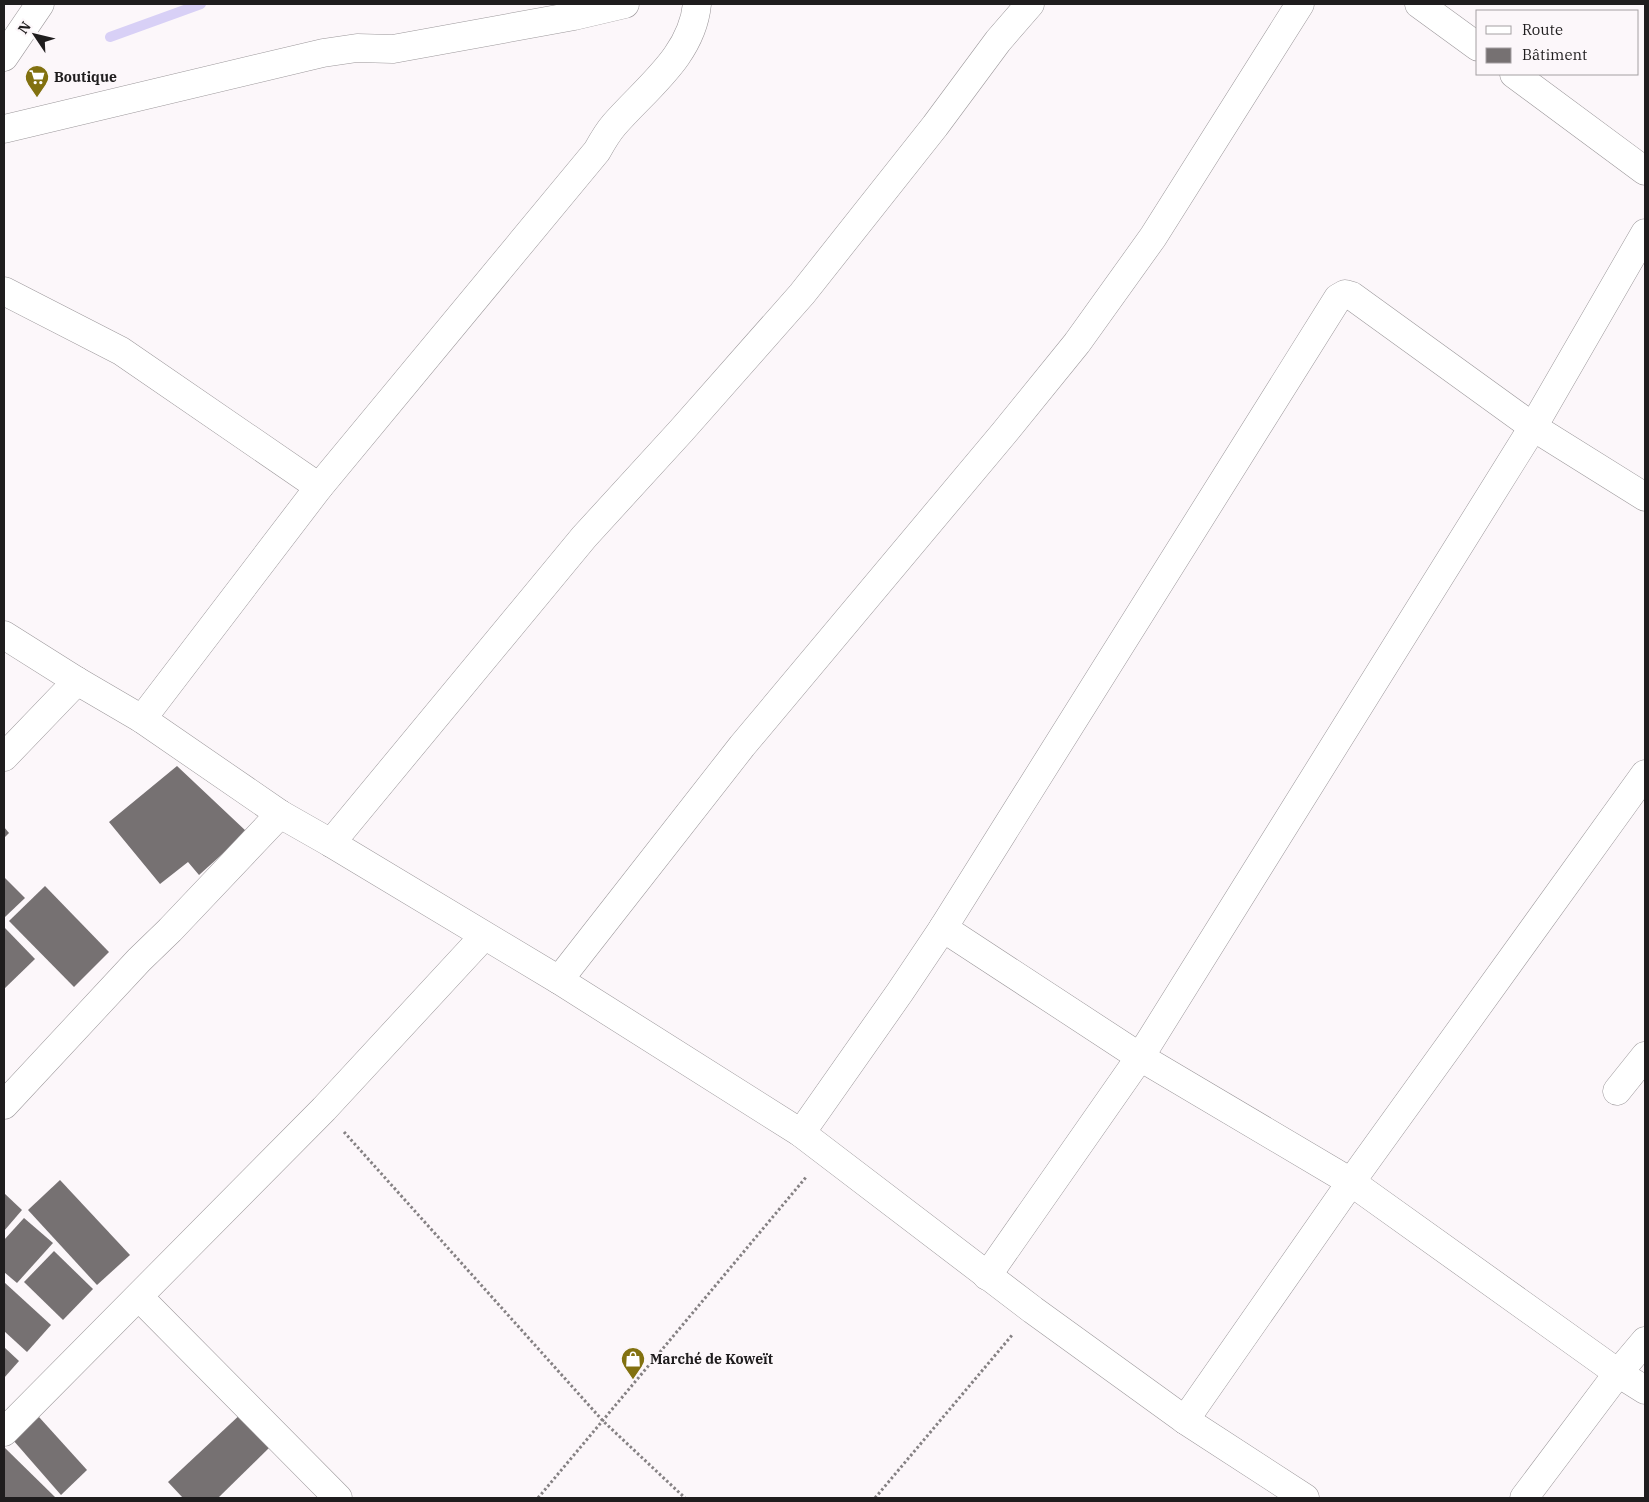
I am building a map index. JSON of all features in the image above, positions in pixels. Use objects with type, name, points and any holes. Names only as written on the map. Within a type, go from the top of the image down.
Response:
[{"type":"street","points":[[4,57],[40,4]]},
{"type":"street","points":[[4,129],[323,52],[357,48],[393,49],[574,16],[626,4]]},
{"type":"street","points":[[142,720],[319,487],[597,151],[612,126],[680,53],[696,15],[697,4]]},
{"type":"street","points":[[331,843],[584,537],[682,431],[802,294],[935,126],[998,41],[1030,4]]},
{"type":"street","points":[[559,980],[742,746],[1077,343],[1153,237],[1300,4]]},
{"type":"street","points":[[1419,4],[1476,46]]},
{"type":"street","points":[[1515,75],[1645,171]]},
{"type":"street","points":[[987,1276],[1140,1057],[1533,427],[1645,234]]},
{"type":"street","points":[[4,291],[121,351],[319,487]]},
{"type":"street","points":[[801,1133],[943,928],[1338,298],[1345,294],[1352,296],[1533,427],[1645,497]]},
{"type":"street","points":[[4,635],[77,682],[142,720],[280,814],[559,980],[801,1133],[1033,1310],[1185,1420],[1305,1498]]},
{"type":"street","points":[[4,757],[77,682]]},
{"type":"street","points":[[1185,1420],[1351,1182],[1643,782]]},
{"type":"street","points":[[4,1105],[138,960],[170,930],[280,814]]},
{"type":"street","points":[[943,928],[1140,1057],[1351,1182],[1618,1373],[1645,1390]]},
{"type":"street","points":[[4,1432],[324,1109],[484,936]]},
{"type":"street","points":[[1617,1091],[1645,1056]]},
{"type":"street","points":[[139,1297],[338,1498]]},
{"type":"street","points":[[1524,1498],[1618,1373],[1645,1341]]},
{"type":"path","points":[[324,1109],[603,1421],[685,1498]]},
{"type":"path","points":[[538,1498],[826,1153]]},
{"type":"path","points":[[875,1498],[1033,1310]]},
{"type":"building","points":[[177,766],[247,832],[199,875],[188,862],[160,884],[109,822]]},
{"type":"building","points":[[4,827],[9,833],[4,838]]},
{"type":"building","points":[[4,877],[25,898],[5,917],[4,916]]},
{"type":"building","points":[[45,886],[109,952],[74,987],[9,921]]},
{"type":"building","points":[[4,927],[35,959],[4,989]]},
{"type":"building","points":[[60,1180],[130,1255],[97,1285],[28,1210]]},
{"type":"building","points":[[4,1193],[22,1210],[4,1231]]},
{"type":"building","points":[[24,1218],[53,1243],[17,1283],[4,1272],[4,1240]]},
{"type":"building","points":[[54,1251],[93,1289],[63,1320],[24,1282]]},
{"type":"building","points":[[4,1282],[51,1325],[27,1352],[4,1331]]},
{"type":"building","points":[[4,1347],[19,1361],[4,1378]]},
{"type":"building","points":[[244,1411],[273,1444],[218,1498],[183,1498],[168,1482]]},
{"type":"building","points":[[39,1417],[87,1470],[61,1495],[13,1440]]},
{"type":"building","points":[[4,1447],[56,1498],[4,1498]]},
{"type":"waterway","points":[[110,37],[201,4]]},
{"type":"place","name":"Boutique","points":[[37,98]]},
{"type":"place","name":"Marché de Koweït","points":[[633,1380]]}]
